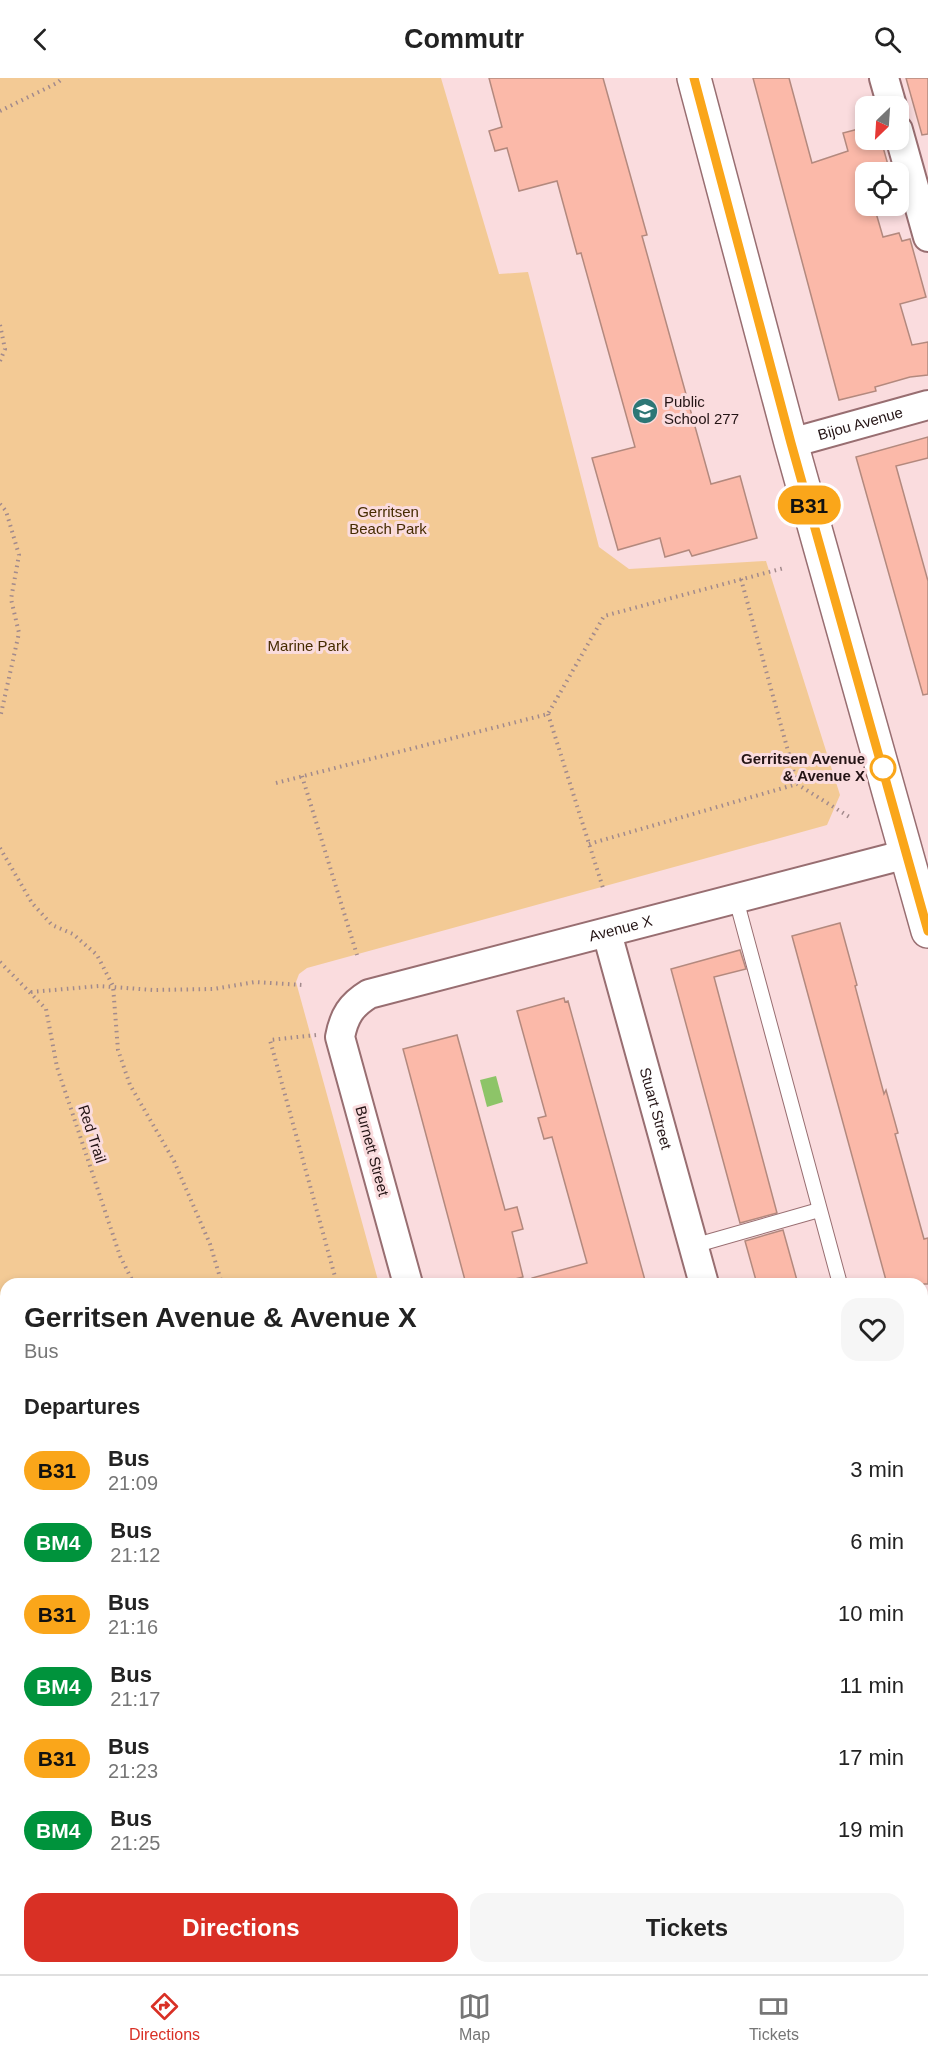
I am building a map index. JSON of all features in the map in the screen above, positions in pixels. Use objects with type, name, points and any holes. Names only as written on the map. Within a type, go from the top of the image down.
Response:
[{"type":"main road","points":[[694,78],[791,443],[928,930]]},
{"type":"street","points":[[884,78],[889,96]]},
{"type":"street","points":[[904,150],[928,237]]},
{"type":"street","name":"Bijou Avenue","points":[[791,443],[928,405]]},
{"type":"street","name":"Avenue X","points":[[344,1018],[356,1002],[369,994],[908,854]]},
{"type":"street","name":"Stuart Street","points":[[607,933],[702,1278]]},
{"type":"street","name":"Burnett Street","points":[[344,1018],[340,1037],[406,1278]]},
{"type":"lane","points":[[736,899],[838,1278]]},
{"type":"lane","points":[[693,1246],[819,1210]]},
{"type":"path","points":[[0,111],[63,78]]},
{"type":"path","points":[[0,325],[5,349],[0,361]]},
{"type":"path","points":[[0,504],[6,511],[19,555],[11,599],[19,633],[0,718]]},
{"type":"path","points":[[276,783],[548,714],[604,616],[784,568]]},
{"type":"path","points":[[741,579],[797,784],[851,818]]},
{"type":"path","points":[[548,714],[603,888]]},
{"type":"path","points":[[302,776],[357,955]]},
{"type":"path","points":[[589,844],[797,784]]},
{"type":"path","points":[[0,848],[32,903],[52,925],[73,934],[97,955],[113,986],[118,1050],[130,1085],[174,1161],[210,1244],[220,1278]]},
{"type":"path","name":"Red Trail","points":[[0,962],[46,1009],[57,1067],[120,1256],[131,1278]]},
{"type":"path","points":[[30,993],[113,986],[153,990],[213,989],[255,982],[302,985]]},
{"type":"path","points":[[316,1035],[270,1040],[335,1278]]},
{"type":"green space","name":"Marine Park","points":[[0,78],[441,78],[499,274],[528,272],[599,547],[629,569],[766,561],[840,795],[827,825],[307,968],[299,974],[296,982],[377,1278],[0,1278]]},
{"type":"shaded area","points":[[496,1076],[503,1102],[487,1107],[480,1080]]},
{"type":"building","points":[[489,78],[603,78],[647,235],[642,236],[711,484],[740,476],[757,538],[692,556],[689,550],[665,557],[660,538],[618,550],[592,458],[635,447],[581,253],[577,254],[557,181],[519,191],[507,148],[495,151],[489,131],[502,127]]},
{"type":"building","points":[[753,78],[789,78],[812,163],[848,151],[843,133],[855,130],[855,150],[884,150],[887,162],[855,162],[855,216],[877,216],[883,237],[899,233],[902,241],[910,239],[926,297],[900,304],[912,345],[928,342],[928,375],[910,377],[875,387],[876,391],[839,400]]},
{"type":"building","points":[[906,78],[928,78],[928,134],[922,135]]},
{"type":"building","points":[[928,437],[928,458],[896,466],[928,581],[928,694],[923,695],[856,457]]},
{"type":"building","points":[[840,923],[884,1094],[886,1090],[898,1133],[895,1134],[924,1239],[928,1238],[928,1278],[885,1278],[792,936]]},
{"type":"building","points":[[740,950],[746,969],[714,977],[777,1213],[740,1223],[671,969]]},
{"type":"building","points":[[564,998],[565,1002],[568,1001],[644,1278],[532,1278],[587,1263],[552,1137],[544,1139],[538,1118],[546,1116],[517,1011]]},
{"type":"building","points":[[457,1035],[505,1210],[517,1207],[523,1229],[512,1232],[523,1277],[464,1278],[403,1049]]},
{"type":"building","points":[[783,1230],[796,1278],[755,1278],[745,1241]]},
{"type":"bus line","name":"B31","points":[[694,78],[791,443],[928,931]]},
{"type":"place","name":"Public School 277","points":[[645,411]]},
{"type":"place","name":"Gerritsen Avenue & Avenue X","points":[[883,768]]},
{"type":"park label","name":"Gerritsen Beach Park","points":[[388,520]]}]
